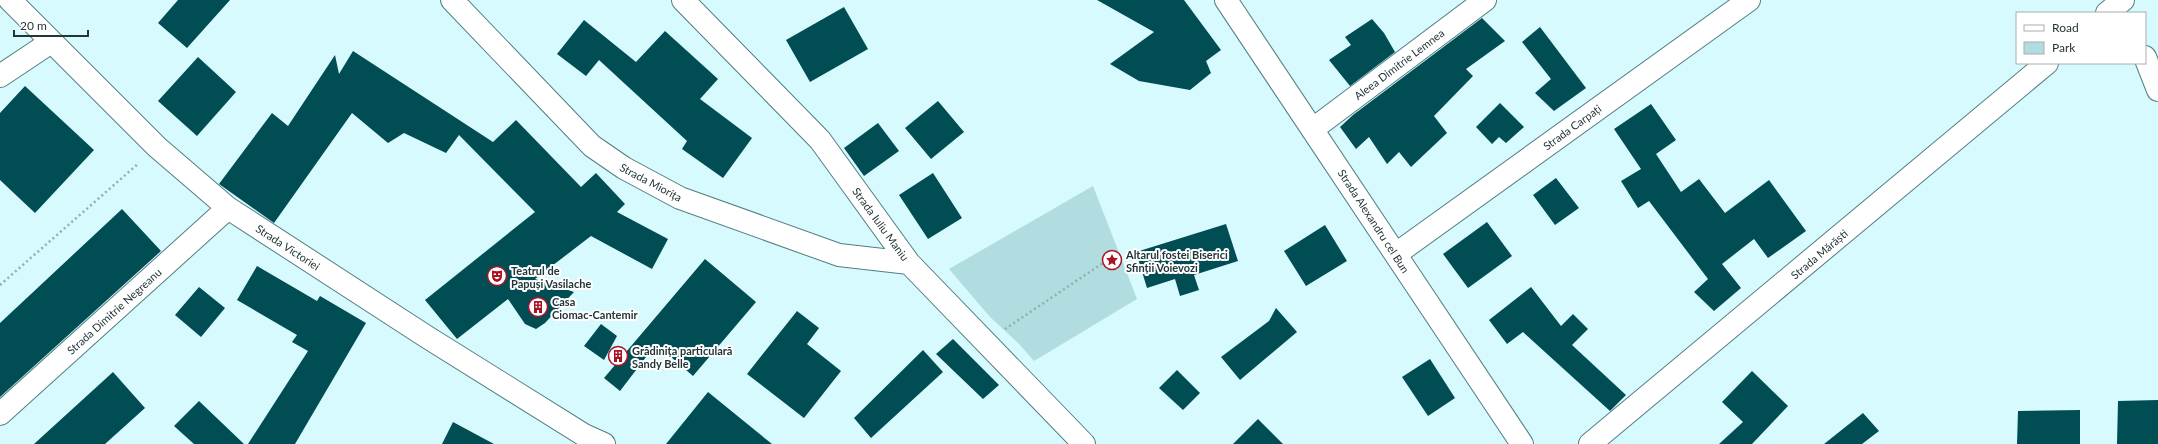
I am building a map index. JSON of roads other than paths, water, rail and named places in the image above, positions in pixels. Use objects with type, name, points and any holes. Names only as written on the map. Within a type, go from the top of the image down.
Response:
[{"type":"street","name":"Strada Victoriei","points":[[10,0],[156,147],[228,208],[583,439],[604,444]]},
{"type":"street","name":"Strada Miorița","points":[[452,0],[592,146],[624,168],[680,198],[839,255],[909,263]]},
{"type":"street","name":"Strada Iuliu Maniu","points":[[683,0],[820,140],[909,263],[1084,444]]},
{"type":"street","name":"Strada Alexandru cel Bun","points":[[1226,0],[1522,444]]},
{"type":"street","name":"Aleea Dimitrie Lemnea","points":[[1313,129],[1485,0]]},
{"type":"street","name":"Strada Carpați","points":[[1396,254],[1749,0]]},
{"type":"street","points":[[2108,12],[2123,0],[2128,12]]},
{"type":"street","points":[[0,76],[51,42]]},
{"type":"street","points":[[2146,60],[2158,90]]},
{"type":"street","name":"Strada Mărăști","points":[[1590,444],[2046,64]]},
{"type":"street","name":"Strada Dimitrie Negreanu","points":[[0,414],[228,208]]},
{"type":"place","name":"Altarul fostei Biserici Sfinții Voievozi","points":[[1112,260]]},
{"type":"place","name":"Teatrul de Papuși Vasilache","points":[[497,276]]},
{"type":"place","name":"Casa Ciomac-Cantemir","points":[[538,307]]},
{"type":"place","name":"Grădinița particulară Sandy Belle","points":[[618,356]]}]
